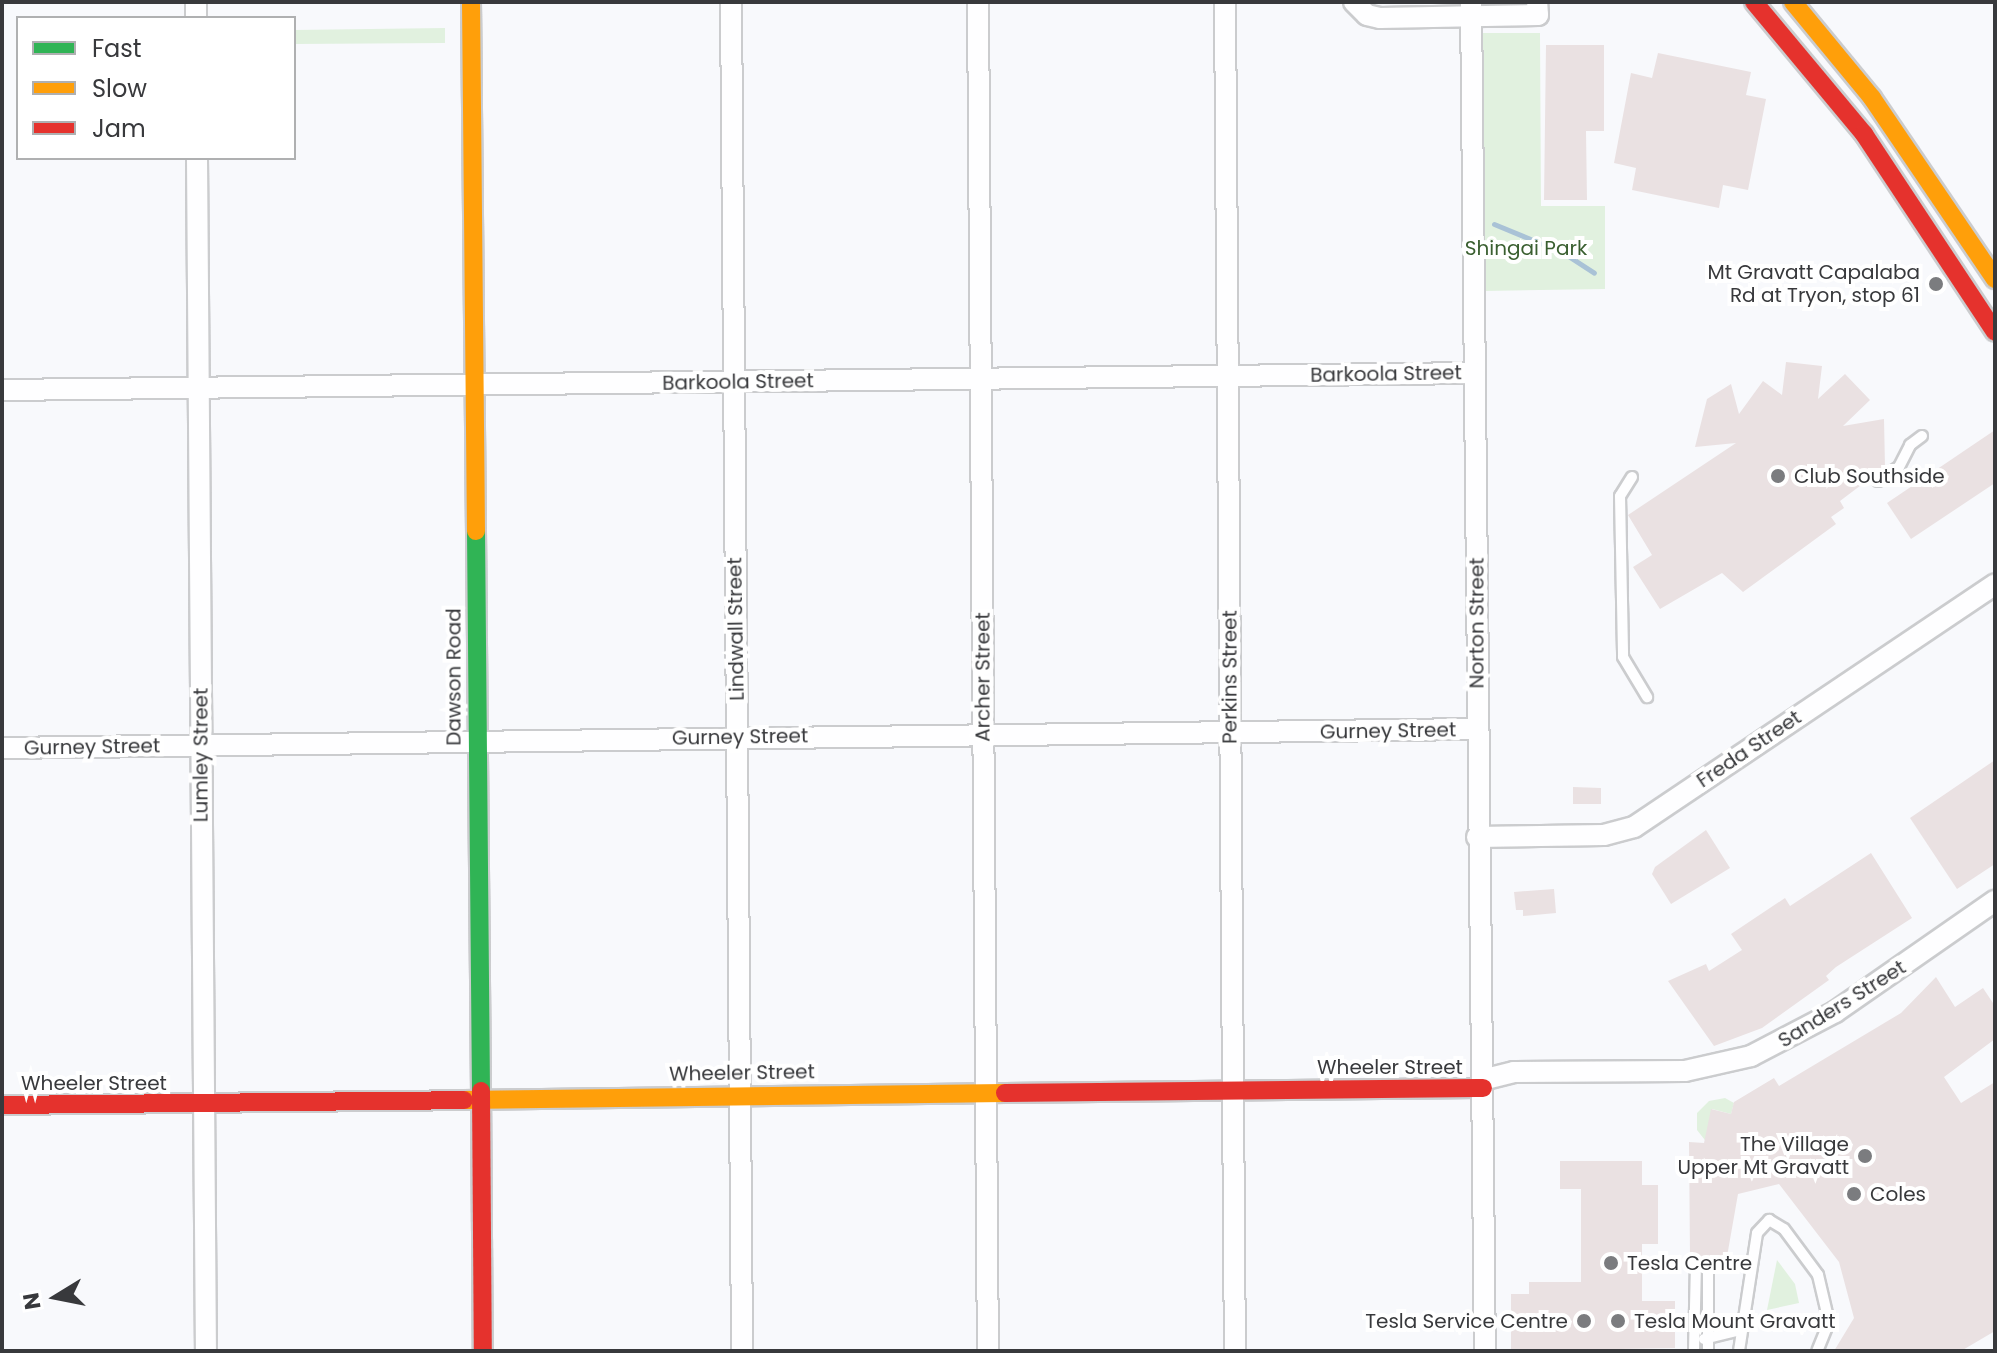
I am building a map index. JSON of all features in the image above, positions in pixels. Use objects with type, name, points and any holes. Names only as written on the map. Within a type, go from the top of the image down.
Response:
[{"type":"main road","name":"Dawson Road","points":[[471,2],[483,1351]]},
{"type":"main road","points":[[1754,2],[1864,134],[1995,332]]},
{"type":"main road","points":[[1793,2],[1866,89],[1995,279]]},
{"type":"main road","name":"Wheeler Street","points":[[2,1105],[1231,1090],[1482,1084]]},
{"type":"street","name":"Lindwall Street","points":[[731,2],[742,1351]]},
{"type":"street","name":"Archer Street","points":[[978,2],[988,1351]]},
{"type":"street","name":"Perkins Street","points":[[1225,2],[1235,1351]]},
{"type":"street","points":[[1354,2],[1380,18],[1472,9],[1538,15],[1537,2]]},
{"type":"street","name":"Norton Street","points":[[1472,9],[1477,837],[1485,1351]]},
{"type":"street","name":"Lumley Street","points":[[197,160],[206,1351]]},
{"type":"street","name":"Barkoola Street","points":[[2,390],[474,387],[1475,373]]},
{"type":"street","name":"Freda Street","points":[[1477,837],[1604,835],[1634,827],[1995,584]]},
{"type":"street","name":"Gurney Street","points":[[2,748],[1477,729]]},
{"type":"street","name":"Sanders Street","points":[[1482,1084],[1514,1072],[1685,1071],[1751,1056],[1835,1012],[1995,901]]},
{"type":"lane","points":[[1878,481],[1899,467],[1910,445],[1922,436]]},
{"type":"lane","points":[[1632,477],[1620,496],[1623,657],[1647,697]]},
{"type":"lane","points":[[1739,1351],[1757,1233],[1764,1222],[1774,1220],[1818,1275],[1829,1322],[1817,1351]]},
{"type":"lane","points":[[1694,1346],[1696,1262]]},
{"type":"lane","points":[[1708,1265],[1708,1351]]},
{"type":"lane","points":[[1694,1346],[1708,1338],[1740,1330]]},
{"type":"green space","points":[[445,28],[445,43],[296,44],[296,30]]},
{"type":"green space","name":"Shingai Park","points":[[1482,33],[1540,33],[1541,206],[1605,206],[1605,289],[1484,291]]},
{"type":"green space","points":[[1725,1098],[1734,1103],[1731,1114],[1712,1109],[1708,1144],[1697,1130],[1697,1113],[1709,1101]]},
{"type":"green space","points":[[1777,1260],[1795,1284],[1799,1303],[1767,1310]]},
{"type":"building","points":[[1546,45],[1604,45],[1604,131],[1586,131],[1587,200],[1544,200]]},
{"type":"building","points":[[1658,53],[1751,72],[1746,95],[1766,99],[1748,190],[1723,185],[1719,208],[1632,190],[1636,168],[1614,163],[1631,73],[1652,78]]},
{"type":"building","name":"Club Southside","points":[[1786,362],[1822,366],[1818,399],[1845,374],[1870,400],[1843,426],[1884,419],[1885,467],[1840,501],[1844,508],[1831,517],[1836,524],[1743,592],[1722,573],[1660,609],[1633,567],[1652,555],[1628,515],[1736,443],[1695,447],[1707,399],[1731,384],[1739,414],[1763,381],[1782,395]]},
{"type":"building","points":[[1995,430],[1995,483],[1911,539],[1887,503]]},
{"type":"building","points":[[1995,760],[1995,864],[1957,889],[1910,818]]},
{"type":"building","points":[[1573,787],[1601,788],[1601,804],[1573,804]]},
{"type":"building","points":[[1706,830],[1730,868],[1671,904],[1652,874],[1655,867]]},
{"type":"building","points":[[1871,853],[1912,918],[1836,967],[1826,976],[1829,980],[1762,1028],[1714,1046],[1668,981],[1706,964],[1709,971],[1742,950],[1731,934],[1785,898],[1790,906]]},
{"type":"building","points":[[1554,889],[1556,913],[1523,916],[1523,910],[1516,910],[1514,892]]},
{"type":"building","points":[[1936,977],[1955,1007],[1983,988],[1995,1006],[1995,1039],[1944,1077],[1961,1103],[1995,1082],[1995,1331],[1961,1351],[1834,1351],[1854,1318],[1839,1262],[1779,1184],[1738,1194],[1725,1268],[1716,1273],[1713,1259],[1690,1257],[1689,1142],[1704,1143],[1711,1109],[1731,1114],[1734,1102],[1774,1078],[1779,1086],[1901,1013]]},
{"type":"building","name":"Tesla Centre","points":[[1560,1161],[1642,1161],[1642,1185],[1658,1185],[1658,1244],[1642,1244],[1642,1301],[1675,1301],[1675,1348],[1511,1351],[1511,1294],[1529,1294],[1529,1282],[1581,1282],[1581,1189],[1560,1189]]},
{"type":"waterway","points":[[1494,224],[1562,252],[1594,273]]},
{"type":"traffic: fast","points":[[476,531],[481,1091]]},
{"type":"traffic: slow","points":[[471,2],[476,531]]},
{"type":"traffic: slow","points":[[1793,2],[1872,98],[1995,279]]},
{"type":"traffic: slow","points":[[464,1100],[1005,1093]]},
{"type":"traffic: jam","points":[[1754,2],[1864,134],[1995,332]]},
{"type":"traffic: jam","points":[[1005,1093],[1483,1088]]},
{"type":"traffic: jam","points":[[481,1091],[483,1351]]},
{"type":"traffic: jam","points":[[2,1105],[464,1100]]},
{"type":"place","name":"Mt Gravatt Capalaba Rd at Tryon, stop 61","points":[[1936,284]]},
{"type":"place","name":"Club Southside","points":[[1778,476]]},
{"type":"place","name":"The Village Upper Mt Gravatt","points":[[1865,1156]]},
{"type":"place","name":"Coles","points":[[1854,1194]]},
{"type":"place","name":"Tesla Centre","points":[[1611,1263]]},
{"type":"place","name":"Tesla Service Centre","points":[[1584,1321]]},
{"type":"place","name":"Tesla Mount Gravatt","points":[[1618,1321]]}]
